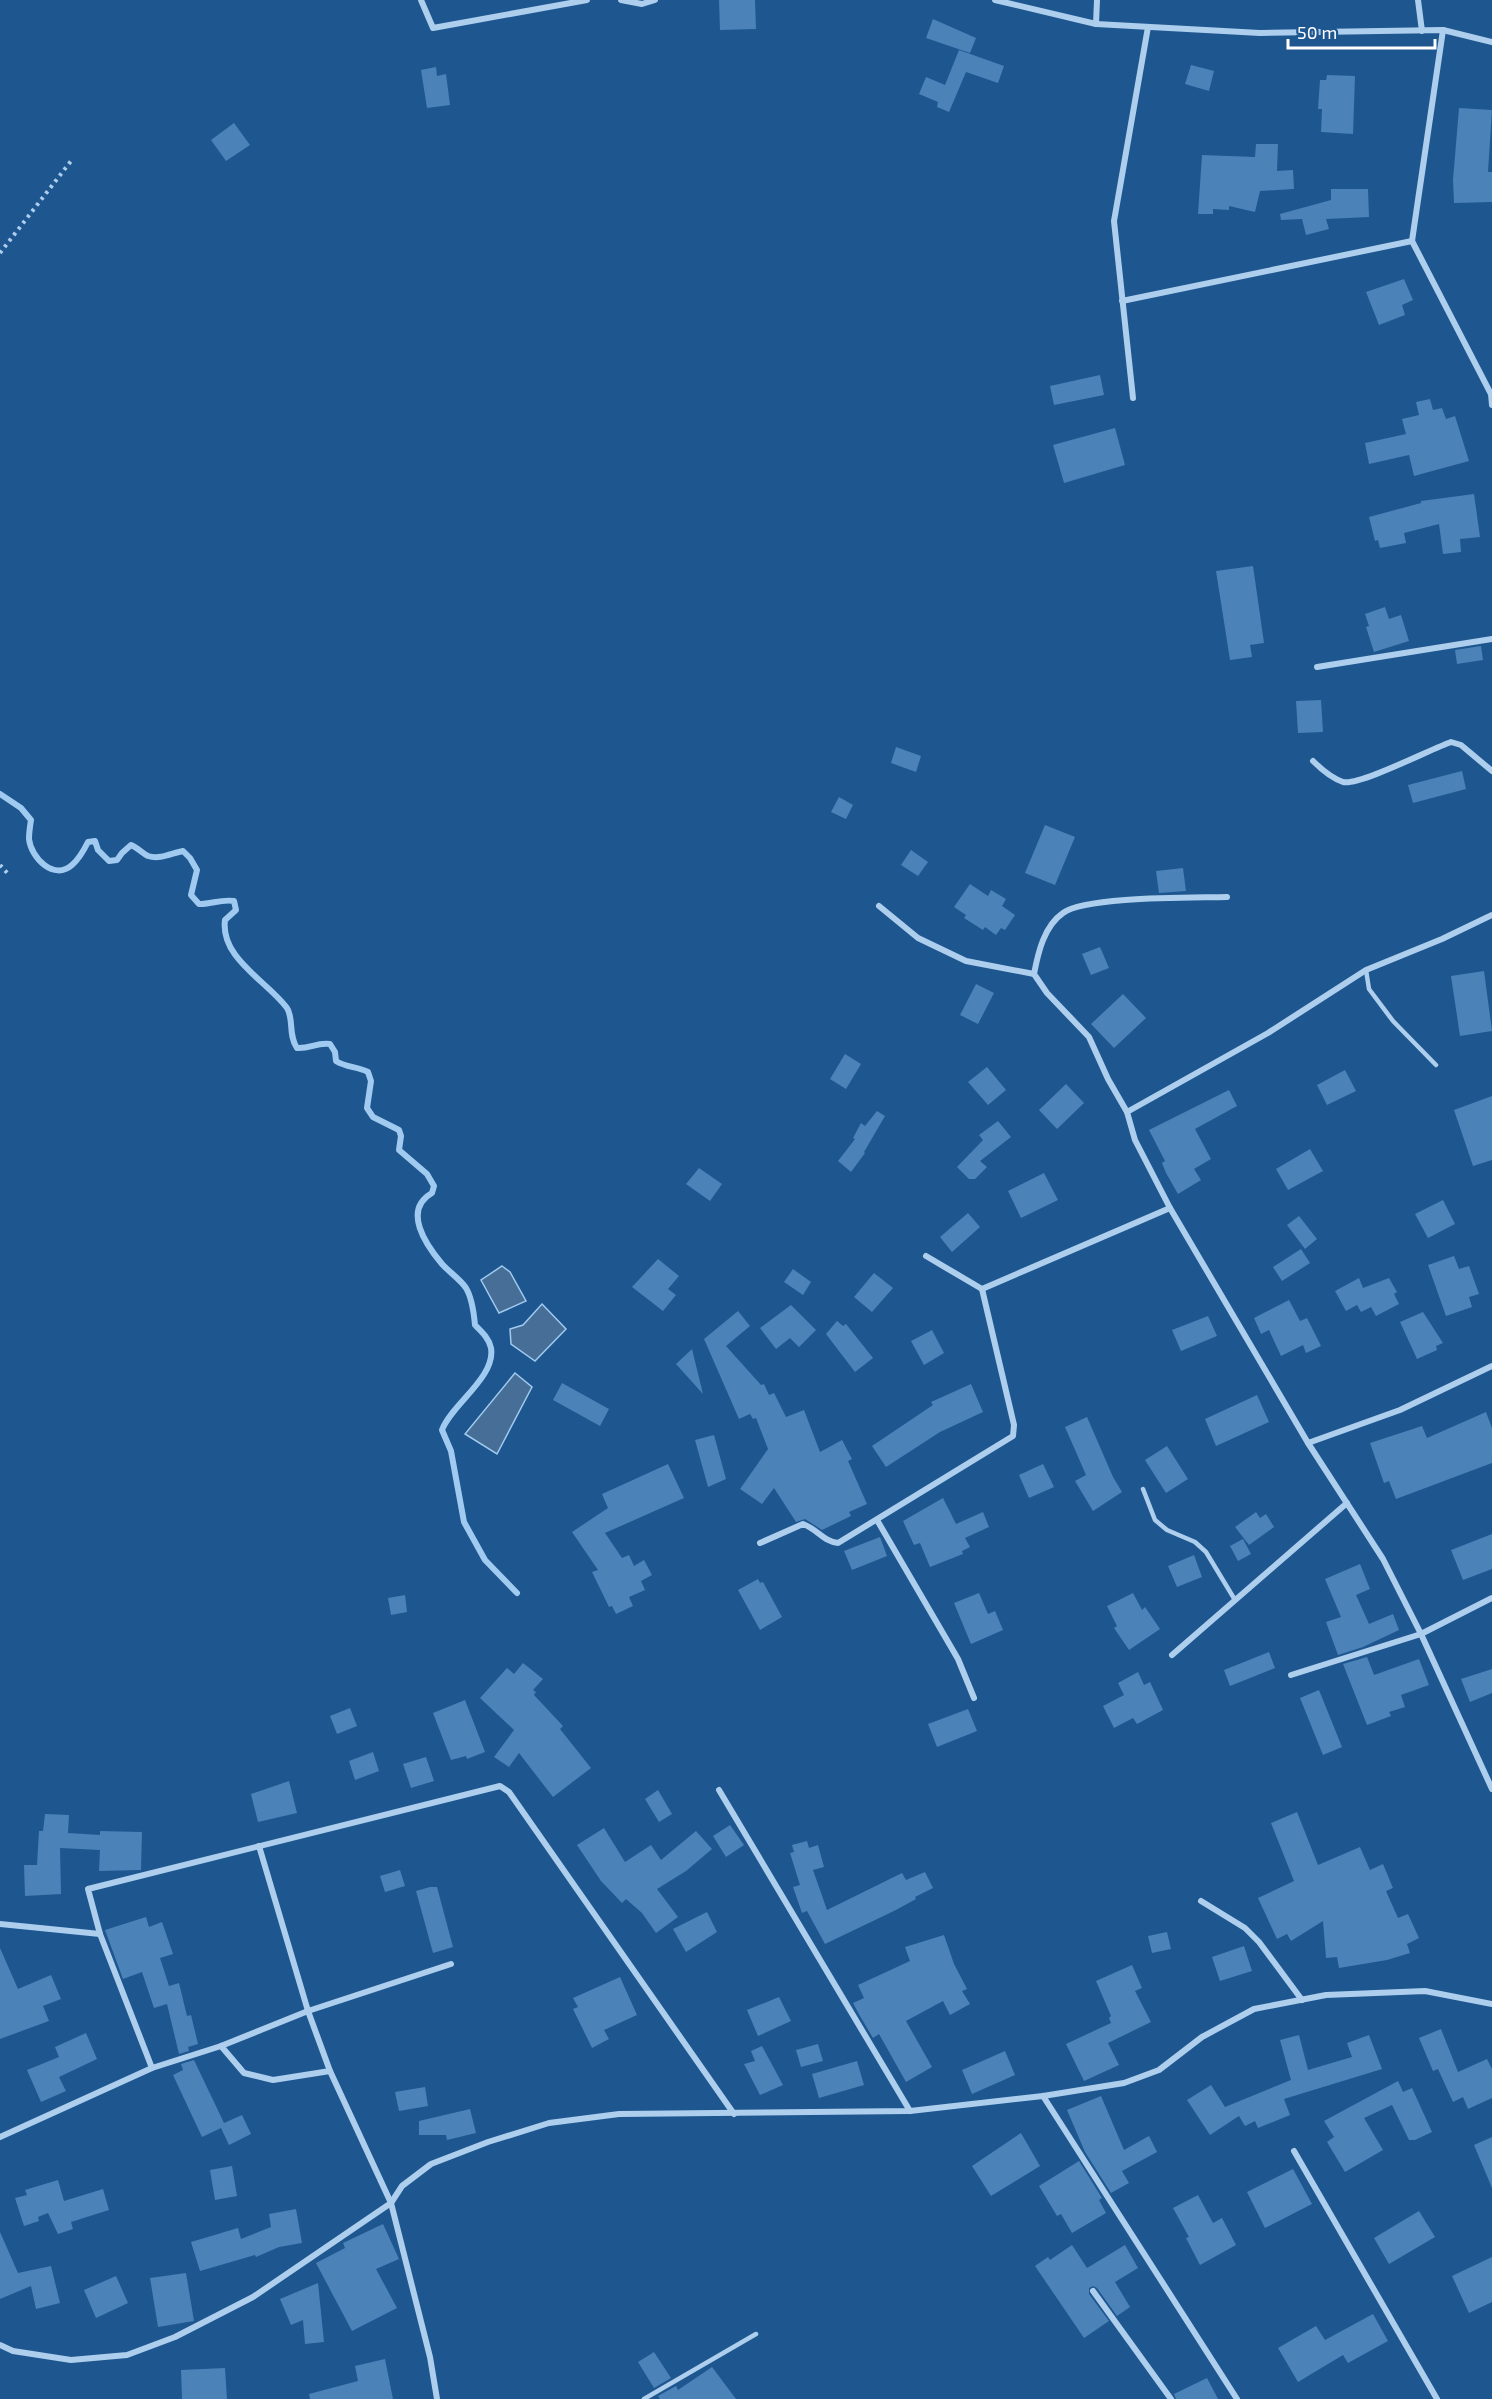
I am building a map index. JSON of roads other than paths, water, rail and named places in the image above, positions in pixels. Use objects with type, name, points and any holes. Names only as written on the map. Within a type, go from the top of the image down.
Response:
[{"type":"street","points":[[421,0],[433,28],[560,2],[587,0]]},
{"type":"street","points":[[621,0],[642,4],[655,0]]},
{"type":"street","points":[[995,0],[1096,24],[1260,33],[1443,30],[1492,42]]},
{"type":"street","points":[[1096,24],[1097,0]]},
{"type":"street","points":[[1418,0],[1422,31]]},
{"type":"street","points":[[1133,398],[1114,222],[1148,27]]},
{"type":"street","points":[[1443,30],[1412,241],[1491,394],[1492,405]]},
{"type":"street","points":[[1122,302],[1412,241]]},
{"type":"street","points":[[1317,667],[1492,639]]},
{"type":"street","points":[[1313,761],[1324,772],[1346,782],[1362,778],[1451,742],[1461,745],[1492,771]]},
{"type":"street","points":[[1227,897],[1092,903],[1064,912],[1048,929],[1037,954],[1035,974],[1047,993],[1089,1036],[1108,1079],[1127,1112],[1135,1140],[1170,1208],[1308,1443],[1383,1558],[1421,1634],[1492,1790]]},
{"type":"street","points":[[879,906],[918,938],[966,961],[1035,974]]},
{"type":"street","points":[[1127,1112],[1268,1033],[1366,970],[1442,939],[1492,915]]},
{"type":"street","points":[[982,1289],[1170,1208]]},
{"type":"street","points":[[760,1543],[803,1524],[813,1527],[829,1542],[838,1543],[1012,1436],[1014,1425],[982,1289],[926,1257]]},
{"type":"street","points":[[1308,1443],[1400,1410],[1492,1366]]},
{"type":"street","points":[[1172,1655],[1347,1503]]},
{"type":"street","points":[[877,1520],[958,1659],[974,1698]]},
{"type":"street","points":[[1291,1675],[1421,1634],[1492,1598]]},
{"type":"street","points":[[152,2068],[100,1934],[88,1889],[500,1786],[509,1792],[734,2114]]},
{"type":"street","points":[[719,1790],[910,2111]]},
{"type":"street","points":[[259,1846],[308,2012],[330,2071],[391,2203],[430,2357],[437,2399]]},
{"type":"street","points":[[1201,1901],[1245,1928],[1259,1942],[1302,2000]]},
{"type":"street","points":[[0,1924],[100,1934]]},
{"type":"street","points":[[0,2137],[152,2068],[221,2046],[308,2012],[451,1964]]},
{"type":"street","points":[[0,2345],[13,2351],[71,2360],[127,2355],[176,2337],[253,2298],[391,2203],[402,2186],[431,2164],[488,2142],[549,2124],[619,2114],[910,2111],[1043,2096],[1124,2083],[1158,2070],[1202,2037],[1254,2009],[1326,1995],[1425,1991],[1492,2004]]},
{"type":"street","points":[[221,2046],[244,2073],[273,2080],[330,2071]]},
{"type":"street","points":[[1043,2096],[1229,2383],[1237,2399]]},
{"type":"street","points":[[1294,2151],[1437,2399]]},
{"type":"street","points":[[1093,2291],[1171,2399]]},
{"type":"lane","points":[[1366,970],[1369,989],[1393,1021],[1436,1065]]},
{"type":"lane","points":[[1143,1489],[1155,1520],[1167,1530],[1195,1542],[1206,1552],[1235,1600]]},
{"type":"lane","points":[[644,2399],[756,2334]]},
{"type":"water","points":[[502,1266],[510,1272],[526,1301],[499,1313],[481,1280]]},
{"type":"water","points":[[542,1304],[566,1329],[535,1361],[511,1344],[510,1329],[523,1325]]},
{"type":"water","points":[[515,1373],[532,1387],[497,1454],[465,1434]]},
{"type":"waterway","points":[[0,794],[21,808],[31,820],[29,839],[31,846],[39,860],[51,869],[65,869],[72,865],[88,842],[95,841],[98,850],[109,861],[117,860],[131,845],[152,857],[183,851],[197,870],[191,895],[199,904],[234,901],[236,910],[225,920],[225,934],[230,946],[247,968],[287,1008],[297,1048],[330,1044],[335,1052],[336,1061],[368,1072],[371,1081],[367,1108],[373,1117],[399,1130],[401,1136],[399,1150],[427,1174],[434,1186],[432,1193],[423,1200],[419,1209],[418,1218],[424,1238],[442,1264],[466,1288],[475,1325],[490,1344],[491,1359],[487,1370],[447,1420],[442,1430],[451,1451],[464,1522],[485,1560],[517,1593]]}]
